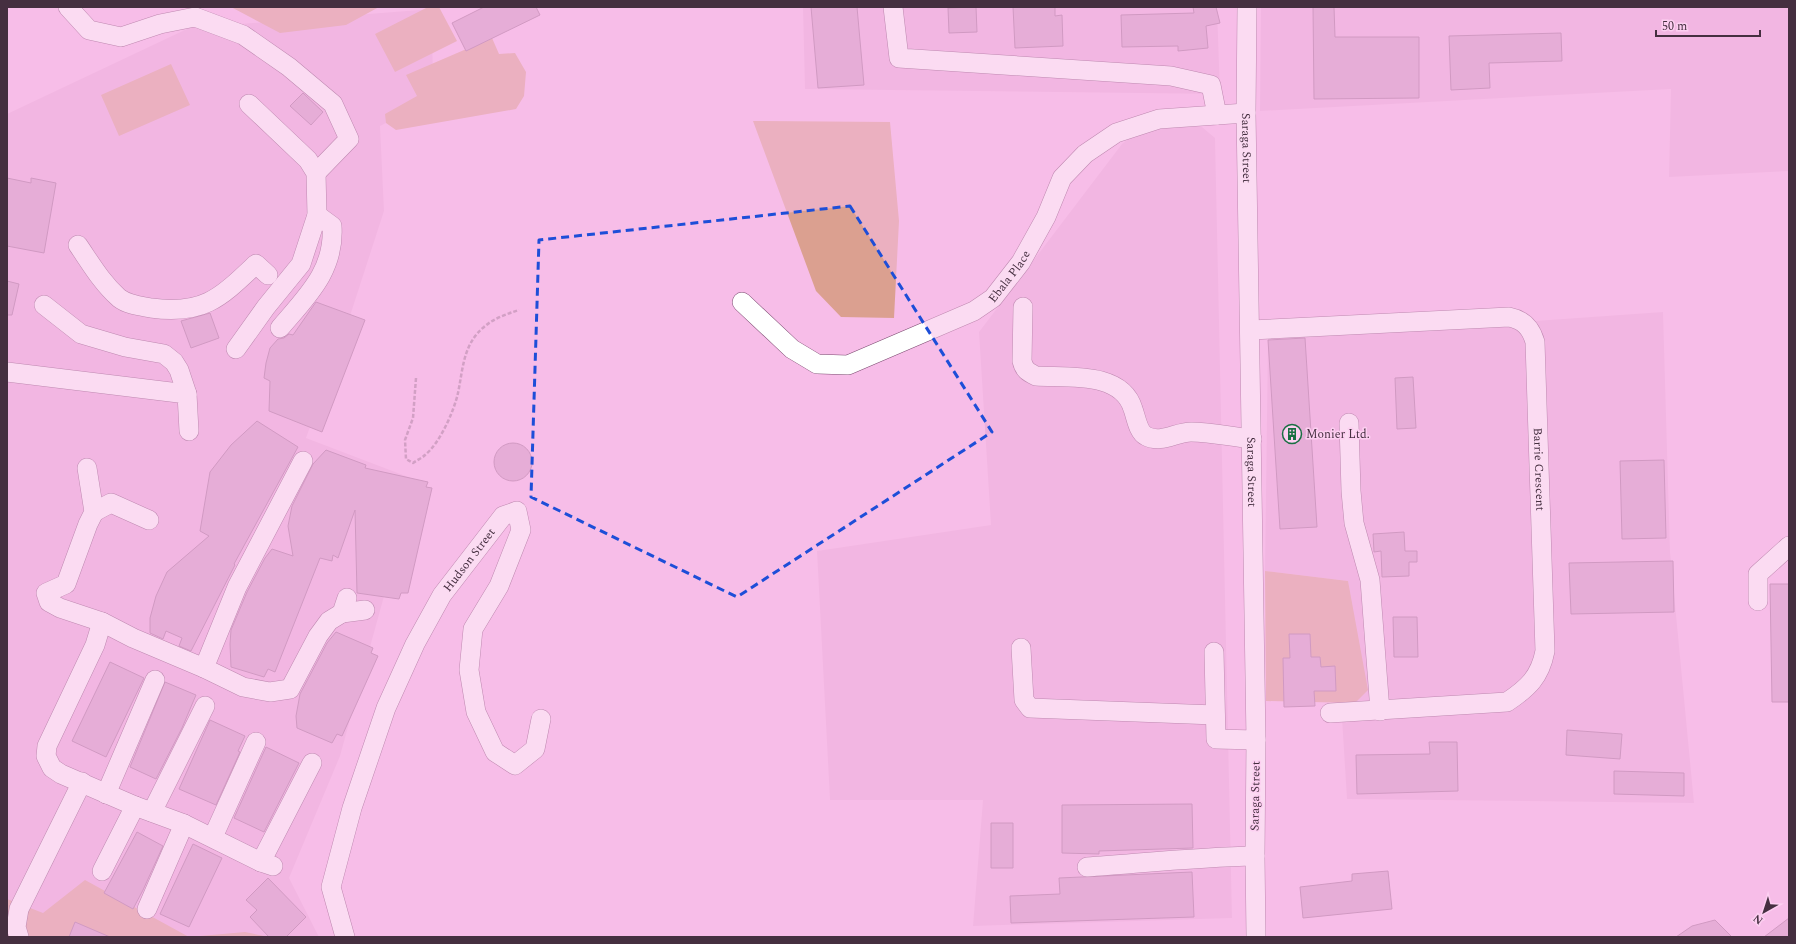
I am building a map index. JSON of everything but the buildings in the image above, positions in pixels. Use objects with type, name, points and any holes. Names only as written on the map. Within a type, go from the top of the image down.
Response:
[{"type":"street","points":[[68,7],[89,30],[121,38],[160,24],[195,18],[243,34],[289,66],[333,104],[349,139],[316,173]]},
{"type":"street","points":[[893,7],[899,58],[1171,76],[1211,85],[1217,115]]},
{"type":"street","name":"Saraga Street","points":[[1247,7],[1246,113],[1251,330],[1256,740],[1256,937]]},
{"type":"street","points":[[236,349],[266,307],[301,264],[317,215],[316,173],[308,160],[249,104]]},
{"type":"street","name":"Ebala Place","points":[[742,302],[792,349],[804,357],[817,364],[848,365],[974,311],[993,298],[1021,262],[1046,217],[1062,178],[1085,154],[1116,133],[1159,119],[1246,113]]},
{"type":"street","points":[[280,328],[312,290],[326,267],[332,237],[332,226],[317,215]]},
{"type":"street","points":[[78,245],[101,280],[107,286],[128,304],[144,307],[164,310],[185,310],[213,301],[227,291],[256,264],[268,275]]},
{"type":"street","points":[[44,305],[81,334],[125,347],[164,354],[174,362],[179,370],[187,394],[189,431]]},
{"type":"street","points":[[1023,307],[1022,361],[1024,368],[1031,374],[1036,376],[1082,377],[1114,386],[1128,398],[1141,432],[1150,438],[1165,438],[1193,432],[1252,439]]},
{"type":"street","name":"Barrie Crescent","points":[[1251,330],[1509,317],[1518,319],[1526,325],[1532,333],[1535,342],[1545,651],[1542,666],[1532,682],[1522,692],[1506,702],[1330,713]]},
{"type":"street","points":[[7,372],[187,394]]},
{"type":"street","points":[[1349,423],[1351,492],[1354,523],[1370,580],[1380,711]]},
{"type":"street","points":[[204,668],[237,587],[303,461]]},
{"type":"street","points":[[87,468],[94,512]]},
{"type":"street","points":[[149,520],[111,503],[94,512],[88,524],[66,584],[46,593],[49,602],[54,606],[102,622],[133,638],[204,668],[243,687],[270,692],[290,689],[318,636],[328,621],[345,605],[365,610]]},
{"type":"street","name":"Hudson Street","points":[[345,937],[332,887],[352,808],[386,708],[415,644],[442,595],[503,516],[518,511],[521,530],[499,586],[473,630],[469,670],[476,712],[495,752],[515,765],[535,749],[541,719]]},
{"type":"street","points":[[1758,601],[1758,574],[1789,546]]},
{"type":"street","points":[[102,622],[95,644],[48,746],[46,756],[52,768],[106,794],[184,824],[267,864],[312,764]]},
{"type":"street","points":[[1021,648],[1024,700],[1030,708],[1215,715]]},
{"type":"street","points":[[1214,652],[1216,739],[1256,740]]},
{"type":"street","points":[[106,794],[155,680]]},
{"type":"street","points":[[102,871],[144,809],[205,706]]},
{"type":"street","points":[[213,837],[256,742]]},
{"type":"street","points":[[19,937],[16,927],[19,909],[82,782]]},
{"type":"street","points":[[147,909],[184,824]]},
{"type":"street","points":[[1087,867],[1164,862],[1201,857],[1255,856]]},
{"type":"path","points":[[416,378],[413,418],[405,440],[406,459],[412,463],[426,454],[448,423],[458,394],[462,364],[470,342],[483,327],[498,317],[519,310]]},
{"type":"highlighted area","points":[[850,206],[992,432],[737,597],[531,497],[539,240]]},
{"type":"shaded area","points":[[231,7],[379,7],[346,25],[280,33]]},
{"type":"shaded area","points":[[428,7],[439,7],[457,41],[395,72],[375,34]]},
{"type":"shaded area","points":[[803,7],[1217,7],[1220,94],[805,89]]},
{"type":"shaded area","points":[[1261,7],[1789,7],[1789,171],[1669,177],[1671,89],[1260,111]]},
{"type":"shaded area","points":[[432,9],[433,99],[380,126],[384,211],[349,319],[306,438],[416,480],[340,756],[289,878],[319,937],[7,937],[7,114],[189,28]]},
{"type":"shaded area","points":[[492,38],[499,54],[515,53],[526,72],[524,96],[516,109],[396,130],[386,123],[385,114],[417,96],[406,75]]},
{"type":"shaded area","points":[[171,64],[190,105],[119,136],[101,95]]},
{"type":"shaded area","points":[[753,121],[890,122],[899,221],[894,318],[841,317],[816,291]]},
{"type":"shaded area","points":[[1147,124],[1202,127],[1215,138],[1232,918],[973,926],[983,800],[830,800],[817,551],[991,525],[979,332],[1122,144]]},
{"type":"shaded area","points":[[1663,312],[1670,552],[1694,803],[1347,799],[1341,702],[1355,702],[1348,581],[1265,571],[1268,340]]},
{"type":"shaded area","points":[[1265,571],[1348,581],[1368,690],[1355,703],[1266,701]]},
{"type":"shaded area","points":[[85,880],[189,937],[7,937],[7,899],[43,913]]},
{"type":"shaded area","points":[[245,932],[269,937],[189,937]]},
{"type":"place","name":"Monier Ltd.","points":[[1292,434]]}]
